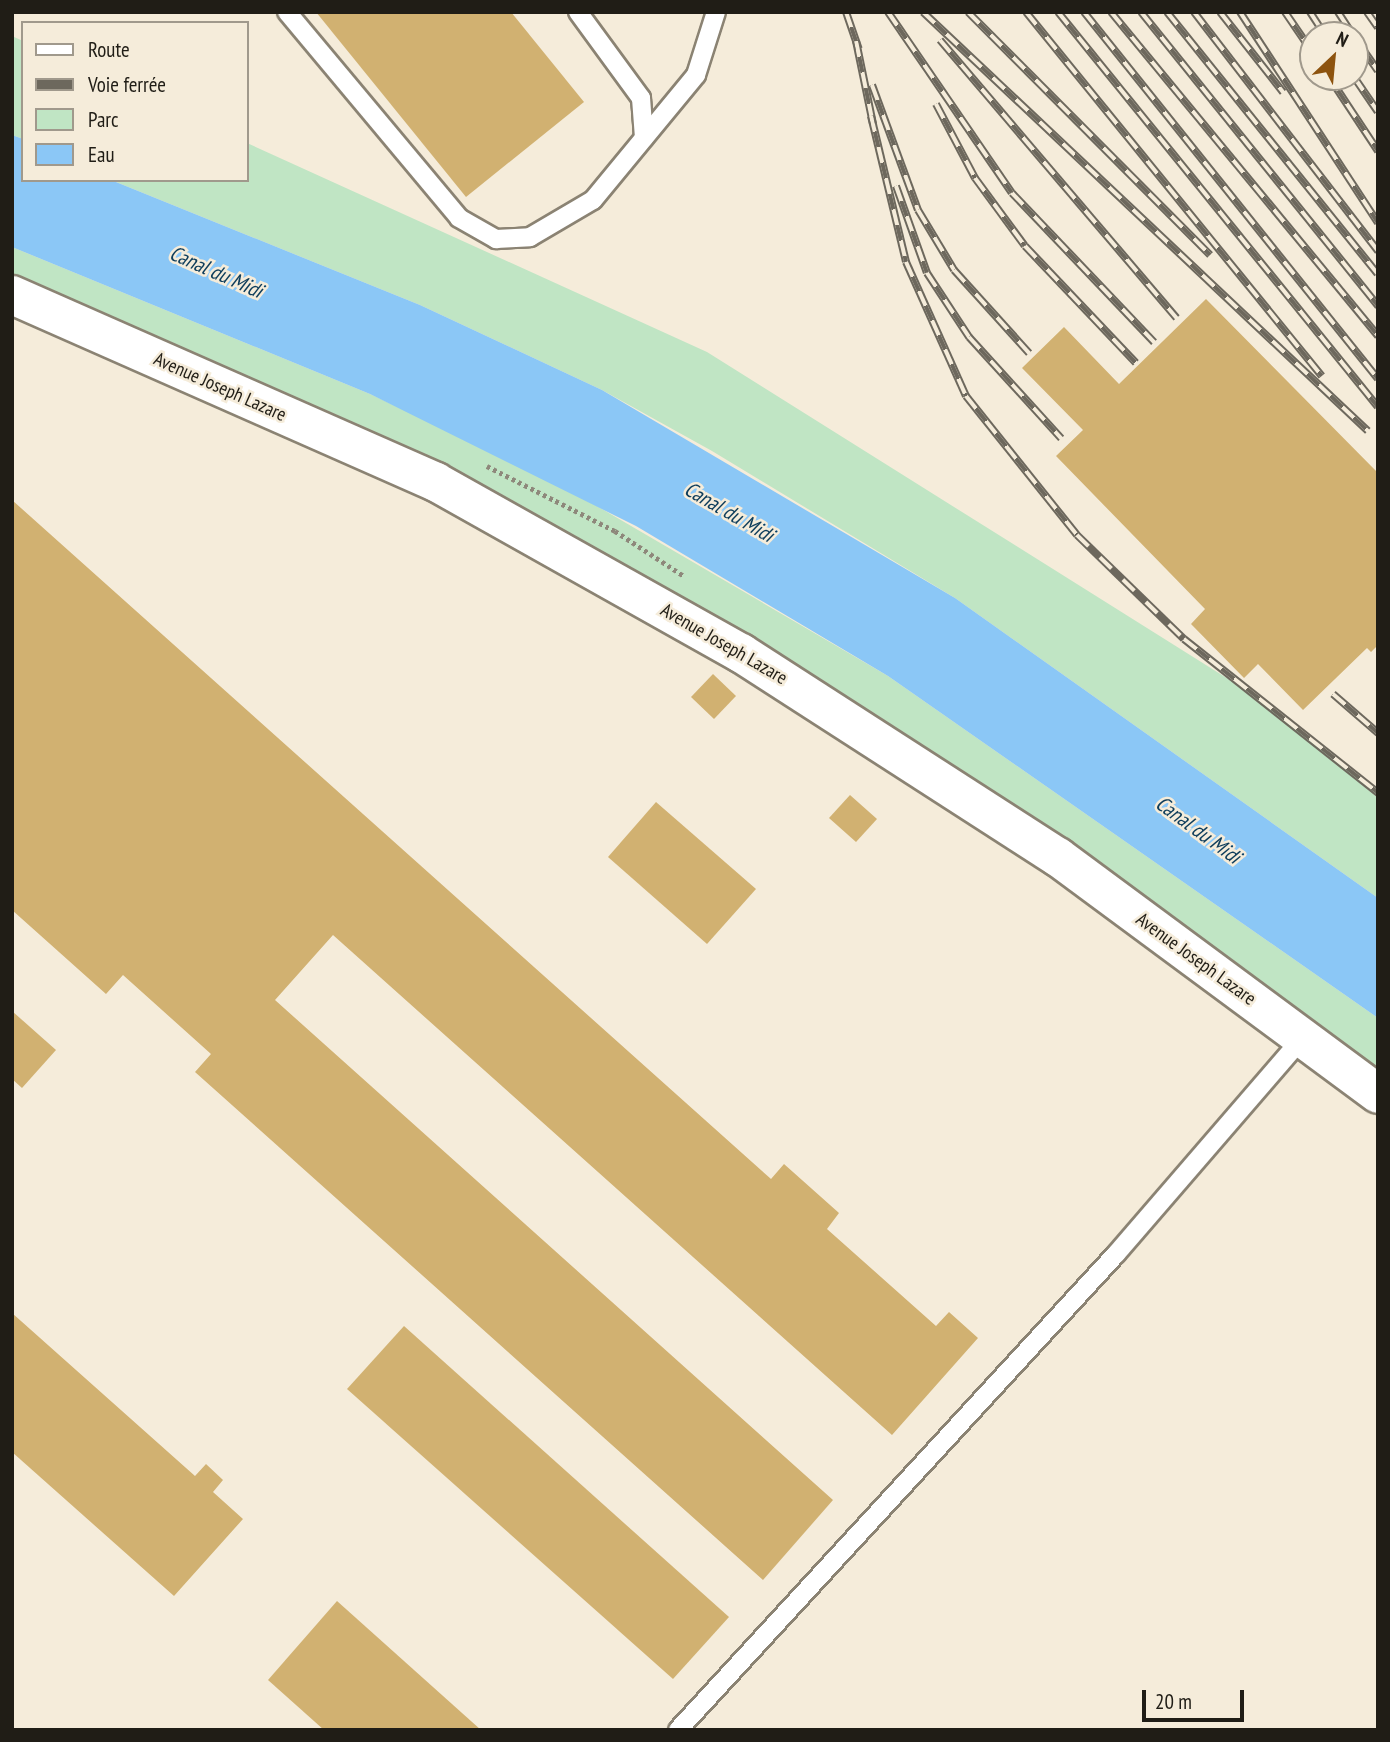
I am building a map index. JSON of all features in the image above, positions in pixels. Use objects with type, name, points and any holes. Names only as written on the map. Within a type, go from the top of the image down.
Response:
[{"type":"main road","name":"Avenue Joseph Lazare","points":[[12,295],[436,482],[624,585],[890,745],[1058,857],[1378,1094]]},
{"type":"lane","points":[[286,12],[459,218],[496,239],[530,237],[570,218],[644,138],[696,75],[716,12]]},
{"type":"lane","points":[[578,12],[641,98],[644,138]]},
{"type":"lane","points":[[678,1730],[1116,1254],[1303,1037]]},
{"type":"green space","points":[[12,36],[21,40],[21,138],[12,135]]},
{"type":"green space","points":[[248,143],[707,352],[1241,687],[1378,790],[1378,898],[955,598],[712,451],[602,390],[420,305],[116,182],[248,182]]},
{"type":"green space","points":[[12,247],[370,394],[554,481],[888,676],[1378,1018],[1378,1115],[1175,937],[741,653],[12,295]]},
{"type":"water","name":"Canal du Midi","points":[[12,135],[21,138],[21,182],[116,182],[420,305],[602,390],[955,598],[1378,898],[1378,1018],[888,676],[636,526],[370,394],[12,247]]},
{"type":"building","points":[[316,12],[511,12],[584,102],[466,197]]},
{"type":"building","points":[[1206,299],[1378,473],[1378,645],[1371,652],[1367,648],[1303,710],[1258,664],[1244,678],[1191,624],[1205,609],[1056,456],[1083,430],[1022,368],[1064,327],[1119,384]]},
{"type":"building","points":[[12,500],[771,1179],[784,1164],[839,1213],[827,1229],[936,1326],[949,1312],[978,1338],[892,1435],[333,935],[275,1000],[833,1500],[763,1580],[195,1072],[211,1054],[123,975],[106,994],[12,910]]},
{"type":"building","points":[[713,674],[736,696],[714,719],[691,697]]},
{"type":"building","points":[[850,795],[877,819],[856,842],[829,818]]},
{"type":"building","points":[[656,802],[756,889],[707,944],[608,857]]},
{"type":"building","points":[[12,1011],[56,1050],[22,1088],[12,1079]]},
{"type":"building","points":[[12,1313],[195,1476],[206,1464],[223,1480],[213,1492],[243,1519],[174,1596],[12,1452]]},
{"type":"building","points":[[404,1326],[729,1617],[673,1679],[347,1389]]},
{"type":"building","points":[[337,1601],[481,1730],[324,1730],[268,1680]]},
{"type":"railway","points":[[846,12],[859,49]]},
{"type":"railway","points":[[888,12],[1012,193],[1154,342]]},
{"type":"railway","points":[[923,12],[1368,431]]},
{"type":"railway","points":[[968,12],[1210,255]]},
{"type":"railway","points":[[1026,12],[1322,376]]},
{"type":"railway","points":[[1058,12],[1378,407]]},
{"type":"railway","points":[[1084,12],[1378,379]]},
{"type":"railway","points":[[1111,12],[1378,336]]},
{"type":"railway","points":[[1141,12],[1378,306]]},
{"type":"railway","points":[[1167,12],[1378,274]]},
{"type":"railway","points":[[1194,12],[1378,251]]},
{"type":"railway","points":[[1220,12],[1283,92]]},
{"type":"railway","points":[[1240,12],[1378,223]]},
{"type":"railway","points":[[1285,12],[1299,32]]},
{"type":"railway","points":[[1310,12],[1316,21]]},
{"type":"railway","points":[[1338,12],[1344,21]]},
{"type":"railway","points":[[1367,12],[1378,28]]},
{"type":"railway","points":[[940,40],[1177,318]]},
{"type":"railway","points":[[856,41],[873,124]]},
{"type":"railway","points":[[1369,58],[1378,71]]},
{"type":"railway","points":[[872,85],[918,210],[954,270],[1029,353]]},
{"type":"railway","points":[[1338,91],[1378,151]]},
{"type":"railway","points":[[1364,91],[1378,112]]},
{"type":"railway","points":[[936,104],[975,178],[1025,246],[1136,363]]},
{"type":"railway","points":[[871,116],[906,262],[966,396],[1077,535],[1184,639],[1378,793]]},
{"type":"railway","points":[[896,186],[927,273],[969,337],[1061,438]]},
{"type":"railway","points":[[1333,694],[1378,733]]}]
